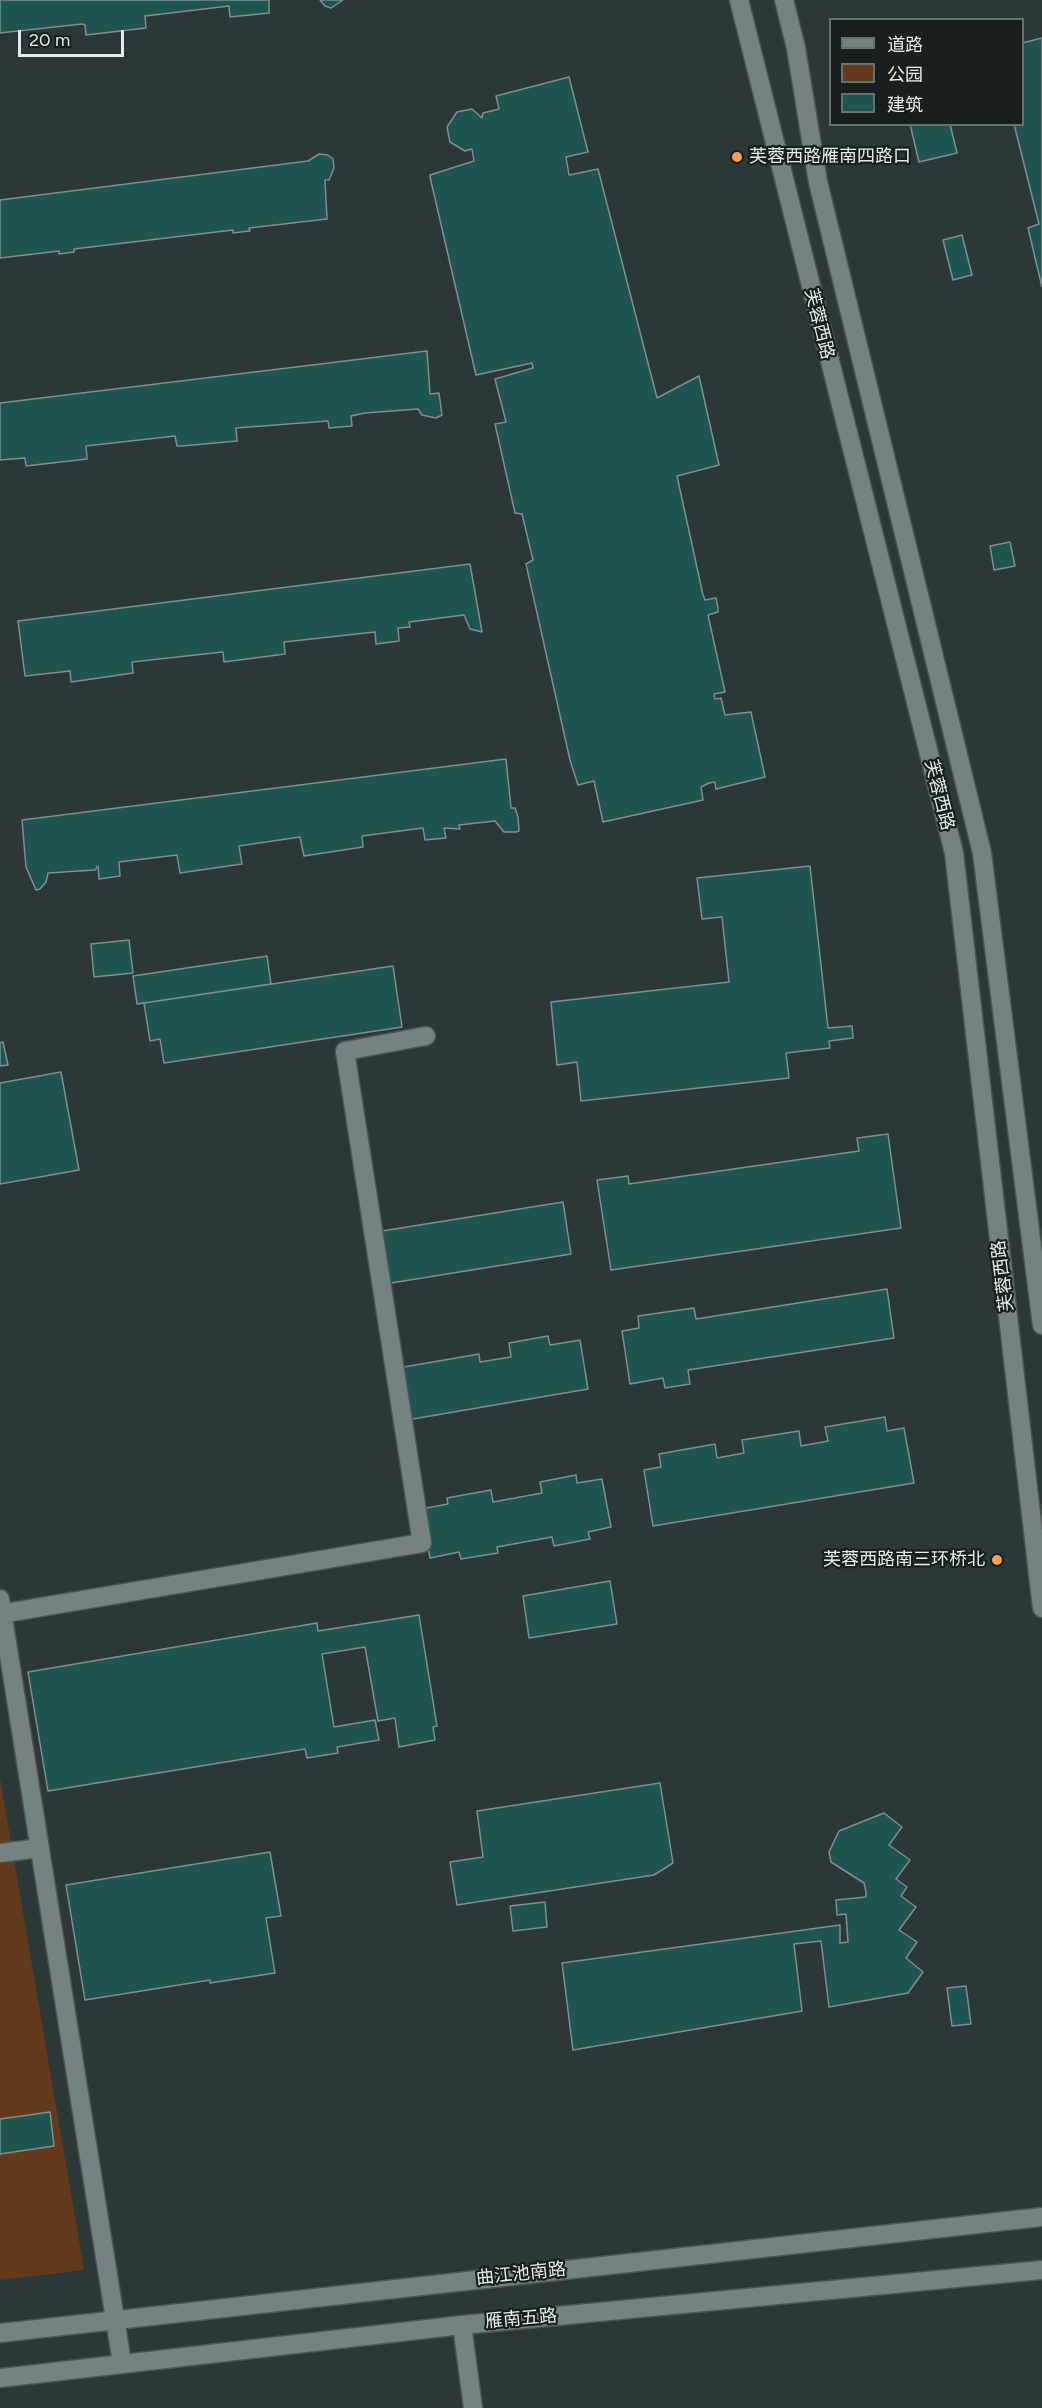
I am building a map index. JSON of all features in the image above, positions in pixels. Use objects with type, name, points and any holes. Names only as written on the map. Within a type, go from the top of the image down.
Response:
[{"type":"main road","name":"芙蓉西路","points":[[739,0],[954,853],[1042,1608]]},
{"type":"main road","name":"芙蓉西路","points":[[784,0],[796,48],[818,182],[982,853],[1042,1325]]},
{"type":"main road","points":[[122,2363],[1,1609],[422,1543],[345,1051],[426,1036]]},
{"type":"main road","points":[[0,1852],[40,1848]]},
{"type":"main road","name":"曲江池南路","points":[[0,2333],[1042,2217]]},
{"type":"main road","name":"雁南五路","points":[[0,2378],[462,2325],[1042,2270]]},
{"type":"main road","points":[[462,2325],[472,2408]]},
{"type":"green space","points":[[0,1778],[84,2270],[0,2280]]},
{"type":"building","points":[[0,0],[269,0],[269,13],[230,17],[229,6],[145,16],[146,28],[86,35],[85,25],[82,24],[0,33]]},
{"type":"building","points":[[320,0],[343,0],[331,8],[325,6]]},
{"type":"building","points":[[1042,38],[1042,287],[1028,228],[1039,224],[1014,126],[1024,126],[1024,42]]},
{"type":"building","points":[[569,77],[588,152],[566,157],[569,175],[598,169],[657,398],[699,376],[719,465],[677,476],[703,595],[705,600],[716,598],[718,608],[718,612],[708,615],[725,692],[714,694],[715,699],[721,698],[725,715],[751,712],[765,777],[716,789],[715,782],[709,783],[701,787],[703,800],[603,822],[594,781],[578,785],[570,760],[526,564],[533,560],[522,514],[515,513],[495,424],[506,422],[495,379],[533,368],[532,363],[476,375],[430,177],[430,175],[474,161],[472,149],[465,151],[450,142],[447,127],[457,112],[472,109],[482,118],[483,113],[499,109],[496,96]]},
{"type":"building","points":[[910,126],[950,126],[957,153],[919,162]]},
{"type":"building","points":[[319,154],[328,155],[333,159],[334,168],[329,180],[325,180],[327,219],[249,228],[250,231],[233,233],[233,230],[74,249],[74,252],[59,254],[59,251],[0,258],[0,200],[308,161]]},
{"type":"building","points":[[962,235],[972,275],[953,280],[943,240]]},
{"type":"building","points":[[427,351],[430,394],[439,393],[442,415],[436,418],[422,415],[418,409],[365,413],[351,416],[352,426],[329,428],[328,421],[236,428],[237,441],[177,446],[175,436],[86,446],[87,459],[26,466],[25,458],[0,460],[0,403]]},
{"type":"building","points":[[1010,542],[1015,566],[994,570],[990,546]]},
{"type":"building","points":[[470,564],[482,632],[470,629],[464,615],[409,622],[410,627],[398,628],[399,641],[376,644],[375,632],[284,642],[285,654],[224,662],[223,652],[132,662],[133,673],[71,682],[70,671],[25,676],[18,621]]},
{"type":"building","points":[[506,759],[511,808],[515,808],[518,817],[519,831],[516,832],[504,832],[495,821],[459,825],[460,829],[444,828],[446,838],[425,840],[423,828],[362,836],[363,847],[304,856],[300,837],[239,846],[242,864],[180,873],[177,855],[119,862],[120,876],[99,879],[98,866],[95,870],[48,873],[46,882],[36,890],[26,867],[22,820]]},
{"type":"building","points":[[810,866],[828,1028],[852,1026],[853,1038],[829,1041],[830,1048],[786,1053],[789,1078],[581,1101],[577,1062],[557,1065],[551,1002],[729,982],[722,917],[702,919],[697,878]]},
{"type":"building","points":[[129,940],[133,973],[94,977],[91,944]]},
{"type":"building","points":[[267,956],[271,984],[137,1004],[133,976]]},
{"type":"building","points":[[393,966],[402,1027],[164,1063],[160,1039],[150,1041],[144,1003]]},
{"type":"building","points":[[3,1042],[8,1065],[0,1066],[0,1043]]},
{"type":"building","points":[[61,1072],[79,1170],[0,1184],[0,1083]]},
{"type":"building","points":[[888,1134],[901,1228],[611,1270],[597,1180],[628,1176],[629,1184],[859,1151],[857,1138]]},
{"type":"building","points":[[563,1202],[571,1254],[385,1284],[376,1232]]},
{"type":"building","points":[[887,1289],[894,1338],[688,1370],[690,1384],[665,1388],[663,1378],[630,1384],[622,1331],[639,1328],[638,1316],[694,1308],[696,1319]]},
{"type":"building","points":[[548,1336],[550,1345],[580,1340],[588,1389],[407,1420],[398,1368],[479,1354],[480,1362],[511,1357],[509,1343]]},
{"type":"building","points":[[885,1417],[887,1431],[904,1428],[914,1483],[653,1526],[644,1470],[661,1467],[659,1454],[715,1444],[717,1458],[744,1453],[742,1440],[799,1431],[801,1446],[828,1441],[825,1427]]},
{"type":"building","points":[[576,1475],[577,1483],[602,1479],[611,1527],[588,1532],[590,1539],[554,1546],[552,1537],[497,1547],[498,1553],[461,1559],[459,1552],[430,1558],[421,1509],[448,1504],[447,1498],[491,1490],[493,1502],[542,1493],[540,1482]]},
{"type":"building","points":[[610,1581],[617,1624],[529,1638],[523,1596]]},
{"type":"building","points":[[419,1615],[437,1726],[433,1727],[435,1740],[399,1747],[395,1718],[378,1721],[365,1647],[322,1654],[334,1727],[375,1720],[379,1740],[337,1747],[338,1753],[307,1758],[305,1749],[48,1791],[28,1672],[317,1623],[318,1631]]},
{"type":"building","points":[[660,1783],[673,1863],[654,1875],[457,1905],[450,1862],[483,1857],[477,1811]]},
{"type":"building","points":[[884,1813],[902,1827],[889,1845],[910,1860],[896,1879],[907,1887],[901,1896],[916,1907],[899,1930],[917,1942],[906,1958],[923,1972],[908,1993],[829,2007],[821,1941],[794,1944],[802,2011],[573,2050],[562,1963],[840,1925],[840,1943],[848,1942],[846,1914],[837,1915],[836,1900],[866,1897],[866,1892],[864,1883],[831,1862],[829,1852],[839,1831]]},
{"type":"building","points":[[270,1852],[281,1916],[266,1918],[275,1973],[210,1983],[210,1980],[85,2000],[66,1885]]},
{"type":"building","points":[[545,1902],[547,1927],[513,1931],[510,1906]]},
{"type":"building","points":[[966,1986],[971,2024],[952,2026],[947,1988]]},
{"type":"building","points":[[50,2112],[54,2146],[0,2154],[0,2119]]},
{"type":"place","name":"芙蓉西路雁南四路口","points":[[737,157]]},
{"type":"place","name":"芙蓉西路南三环桥北","points":[[997,1560]]}]
